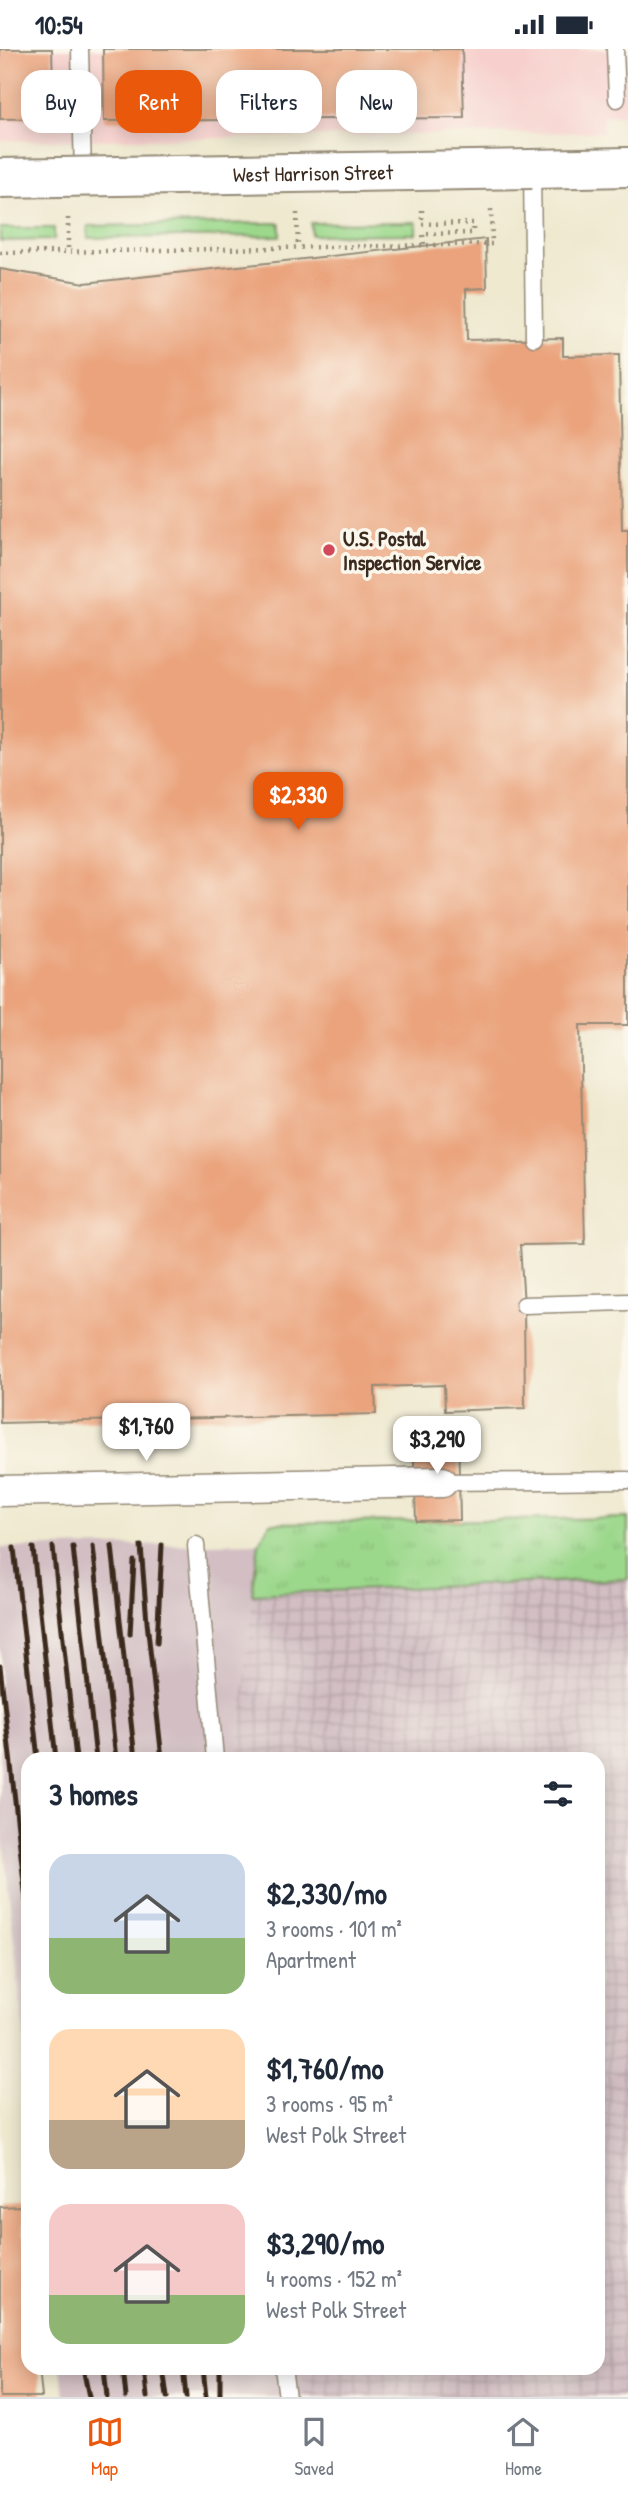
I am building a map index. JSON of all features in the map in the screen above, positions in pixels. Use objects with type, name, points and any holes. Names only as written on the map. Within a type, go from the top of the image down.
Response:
[{"type":"main road","name":"West Harrison Street","points":[[0,179],[628,167]]},
{"type":"street","points":[[0,1491],[442,1482]]},
{"type":"lane","points":[[80,49],[83,177]]},
{"type":"lane","points":[[615,49],[617,99]]},
{"type":"lane","points":[[531,169],[534,338]]},
{"type":"lane","points":[[524,1305],[628,1302]]},
{"type":"lane","points":[[442,1482],[628,1480]]},
{"type":"lane","points":[[195,1545],[214,1752]]},
{"type":"lane","points":[[284,2375],[287,2397]]},
{"type":"path","points":[[0,253],[492,244],[491,209]]},
{"type":"path","points":[[422,210],[422,225],[474,223],[474,233],[423,235],[424,245]]},
{"type":"path","points":[[297,213],[298,248]]},
{"type":"path","points":[[68,218],[68,251]]},
{"type":"shaded area","points":[[0,49],[628,49],[628,115],[603,116],[603,132],[0,141]]},
{"type":"shaded area","points":[[628,1518],[628,2397],[304,2397],[302,2375],[605,2375],[605,1752],[239,1752],[252,1594],[259,1543],[270,1523]]},
{"type":"shaded area","points":[[259,1543],[239,1752],[21,1752],[21,2003],[0,1812],[0,1548]]},
{"type":"shaded area","points":[[62,2375],[302,2375],[304,2397],[64,2397]]},
{"type":"green space","points":[[416,222],[416,234],[311,235],[311,223]]},
{"type":"green space","points":[[280,223],[280,236],[88,238],[88,226]]},
{"type":"green space","points":[[0,228],[54,228],[54,240],[0,241]]},
{"type":"green space","points":[[628,1518],[628,1579],[252,1594],[259,1543],[270,1523]]},
{"type":"building","points":[[0,49],[52,49],[53,70],[21,70],[21,119],[0,119]]},
{"type":"building","points":[[103,49],[462,49],[464,118],[417,118],[417,70],[336,70],[336,119],[322,119],[322,70],[216,70],[216,120],[202,120],[202,70],[115,70],[115,121],[104,121]]},
{"type":"building","points":[[486,239],[487,288],[466,289],[467,340],[563,338],[563,356],[619,355],[622,530],[628,530],[628,1025],[580,1025],[585,1244],[520,1245],[524,1305],[525,1408],[445,1411],[444,1385],[375,1387],[376,1414],[0,1423],[0,269],[85,283]]},
{"type":"building","points":[[458,1432],[460,1520],[416,1521],[413,1433]]},
{"type":"building","points":[[21,2206],[21,2375],[40,2375],[42,2397],[0,2397],[0,2207]]},
{"type":"railway","points":[[157,1643],[162,1545]]},
{"type":"railway","points":[[93,1546],[115,1752]]},
{"type":"railway","points":[[112,1546],[134,1752]]},
{"type":"railway","points":[[141,1546],[161,1752]]},
{"type":"railway","points":[[53,1547],[75,1752]]},
{"type":"railway","points":[[73,1547],[95,1752]]},
{"type":"railway","points":[[14,1548],[37,1752]]},
{"type":"railway","points":[[33,1548],[55,1752]]},
{"type":"railway","points":[[130,1634],[134,1561]]},
{"type":"railway","points":[[0,1666],[21,1855]]},
{"type":"railway","points":[[84,2375],[89,2397]]},
{"type":"railway","points":[[105,2375],[107,2397]]},
{"type":"railway","points":[[124,2375],[126,2397]]},
{"type":"railway","points":[[145,2375],[147,2397]]},
{"type":"railway","points":[[164,2375],[167,2397]]},
{"type":"railway","points":[[184,2375],[186,2397]]},
{"type":"railway","points":[[204,2375],[206,2397]]},
{"type":"railway","points":[[220,2375],[220,2397]]},
{"type":"place","name":"U.S. Postal Inspection Service","points":[[329,550]]}]
